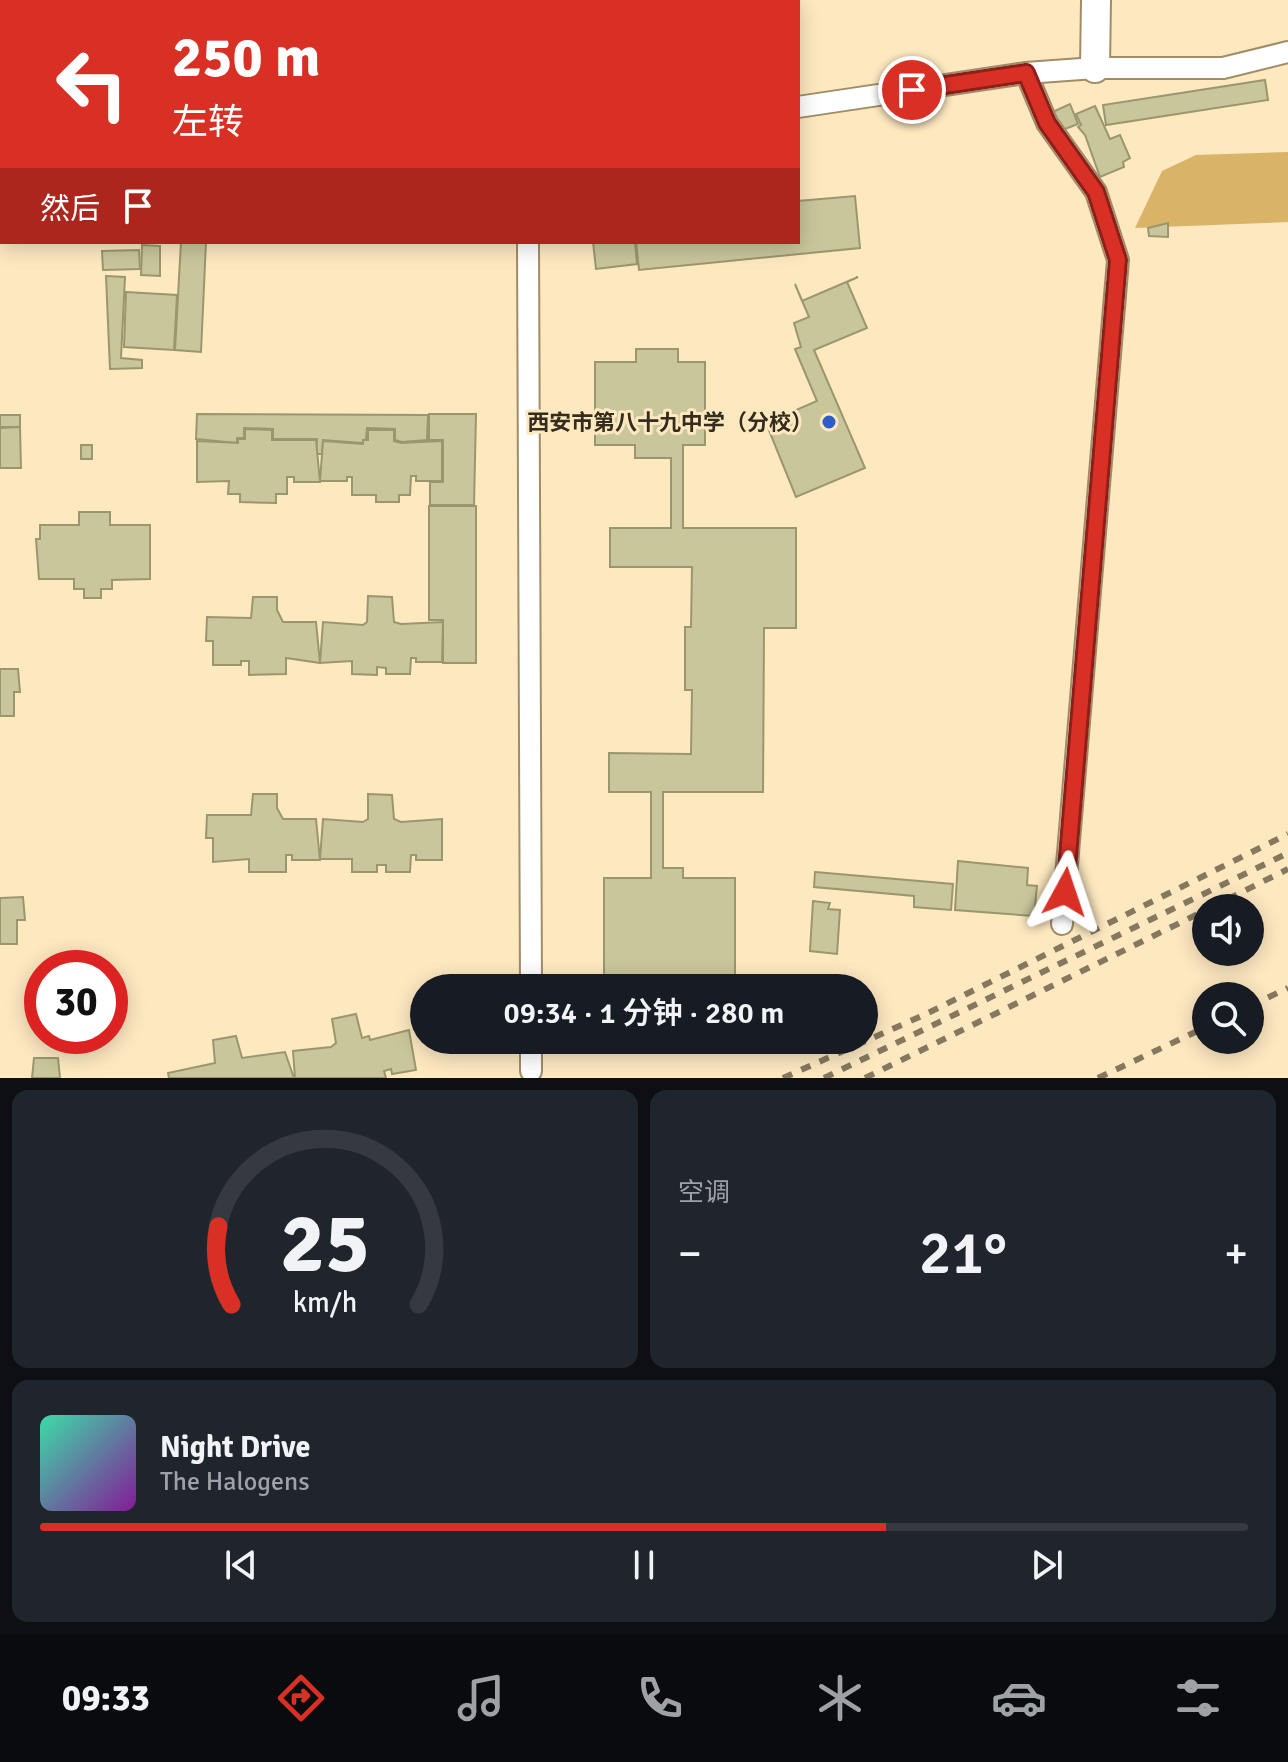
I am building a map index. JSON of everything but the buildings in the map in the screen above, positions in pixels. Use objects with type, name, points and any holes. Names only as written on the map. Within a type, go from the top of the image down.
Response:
[{"type":"street","points":[[1095,68],[1096,0]]},
{"type":"street","points":[[800,107],[1026,73],[1095,68],[1223,68],[1288,52]]},
{"type":"street","points":[[1026,73],[1047,123],[1096,192],[1118,260],[1062,924]]},
{"type":"street","points":[[528,244],[531,974]]},
{"type":"street","points":[[531,1054],[531,1071]]},
{"type":"shaded area","points":[[1288,152],[1288,222],[1135,228],[1162,171],[1196,155]]},
{"type":"railway","points":[[783,1078],[926,1014],[1288,834]]},
{"type":"railway","points":[[824,1078],[1288,853]]},
{"type":"railway","points":[[1238,894],[1288,869]]},
{"type":"railway","points":[[865,1078],[1192,917]]},
{"type":"railway","points":[[1264,999],[1288,988]]},
{"type":"railway","points":[[1098,1078],[1192,1034]]},
{"type":"place","name":"西安市第八十九中学（分校）","points":[[829,422]]},
{"type":"route","points":[[912,90],[1026,73],[1047,123],[1096,192],[1118,260],[1065,892]]}]
